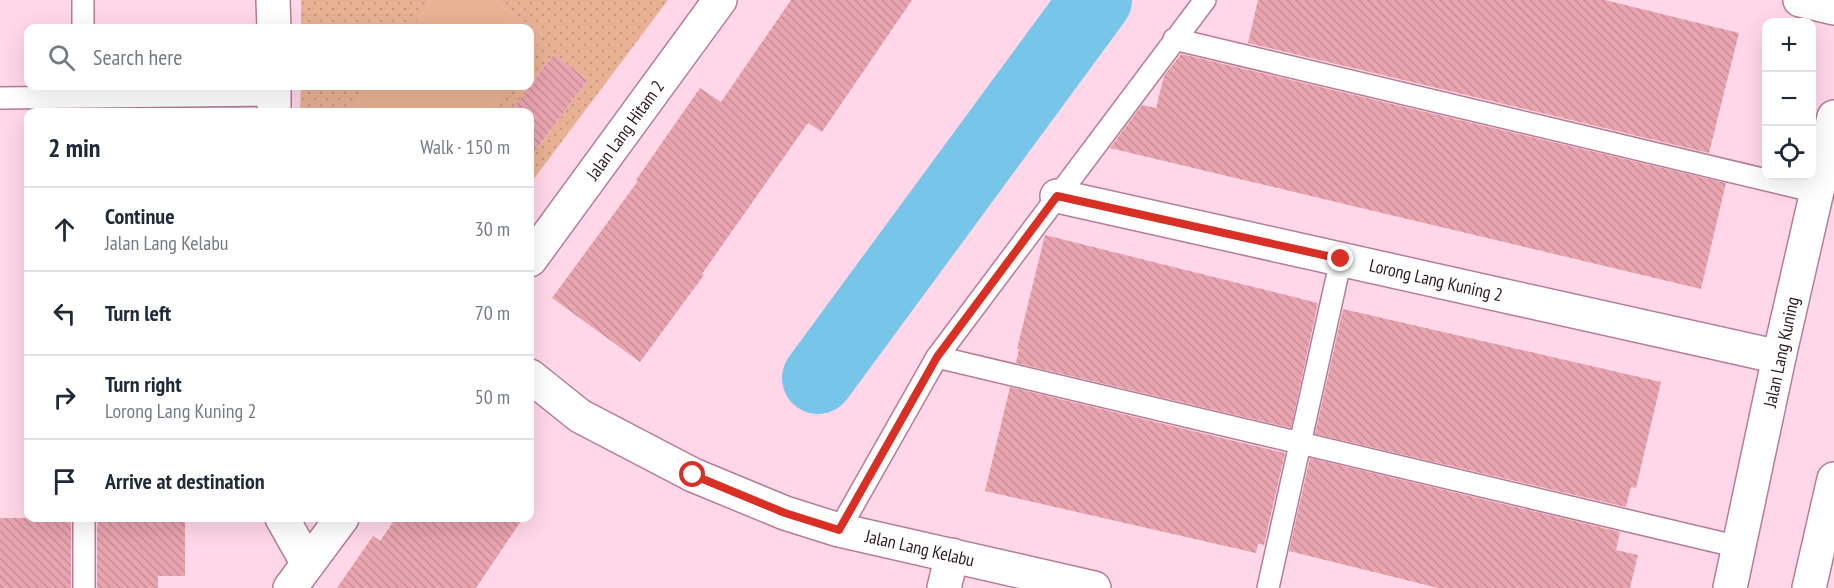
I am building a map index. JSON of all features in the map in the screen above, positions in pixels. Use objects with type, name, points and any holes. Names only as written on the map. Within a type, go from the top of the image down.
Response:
[{"type":"street","points":[[273,0],[273,24]]},
{"type":"street","name":"Jalan Lang Hitam 2","points":[[534,255],[720,0]]},
{"type":"street","points":[[1800,0],[1834,8]]},
{"type":"street","name":"Jalan Lang Kuning","points":[[1730,588],[1779,357],[1834,117]]},
{"type":"street","name":"Lorong Lang Kuning 2","points":[[1057,196],[1779,357]]},
{"type":"street","name":"Jalan Lang Kelabu","points":[[534,379],[580,416],[693,475],[785,513],[839,530],[1094,588]]},
{"type":"street","points":[[1809,588],[1834,479]]},
{"type":"street","points":[[283,522],[299,576]]},
{"type":"street","points":[[299,576],[339,522]]},
{"type":"street","points":[[944,588],[952,555]]},
{"type":"lane","points":[[83,0],[83,24]]},
{"type":"lane","points":[[839,530],[937,357],[1205,0]]},
{"type":"lane","points":[[1174,39],[1817,192]]},
{"type":"lane","points":[[0,98],[274,98]]},
{"type":"lane","points":[[1268,588],[1341,259]]},
{"type":"lane","points":[[937,357],[1739,547]]},
{"type":"lane","points":[[84,522],[84,588]]},
{"type":"shaded area","points":[[301,0],[432,0],[415,24],[301,24]]},
{"type":"shaded area","points":[[432,0],[493,0],[527,24],[415,24]]},
{"type":"shaded area","points":[[493,0],[668,0],[534,179],[534,147],[537,149],[588,80],[554,54],[534,81],[534,48],[543,35],[534,29],[534,24],[527,24]]},
{"type":"shaded area","points":[[534,29],[543,35],[534,48]]},
{"type":"shaded area","points":[[301,90],[368,90],[354,108],[300,108]]},
{"type":"shaded area","points":[[368,90],[504,90],[491,108],[354,108]]},
{"type":"shaded area","points":[[504,90],[527,90],[513,108],[491,108]]},
{"type":"building","points":[[791,0],[912,0],[822,132],[808,123],[702,274],[704,275],[640,362],[552,298],[638,181],[636,180],[700,88],[721,102]]},
{"type":"building","points":[[1258,0],[1605,0],[1739,33],[1709,153],[1248,43]]},
{"type":"building","points":[[554,54],[588,80],[534,153],[534,108],[513,108],[527,90],[534,90],[534,80]]},
{"type":"building","points":[[1181,54],[1726,183],[1701,289],[1110,148],[1142,105],[1156,108],[1164,76]]},
{"type":"building","points":[[1045,235],[1318,303],[1291,428],[1016,363],[1019,349],[1017,349]]},
{"type":"building","points":[[1343,309],[1661,382],[1636,488],[1631,487],[1626,507],[1315,434]]},
{"type":"building","points":[[1010,387],[1285,453],[1264,545],[1258,544],[1256,553],[985,491]]},
{"type":"building","points":[[1310,458],[1620,532],[1616,550],[1638,555],[1630,588],[1438,588],[1289,551]]},
{"type":"building","points":[[0,518],[24,518],[24,522],[71,522],[71,588],[0,588]]},
{"type":"building","points":[[97,522],[185,522],[185,576],[158,576],[158,588],[97,588]]},
{"type":"building","points":[[393,522],[520,522],[476,588],[337,588],[373,536],[380,541]]},
{"type":"waterway","points":[[818,378],[1096,0]]},
{"type":"route","points":[[693,475],[785,513],[839,530],[937,357],[1057,196],[1341,259]]}]
